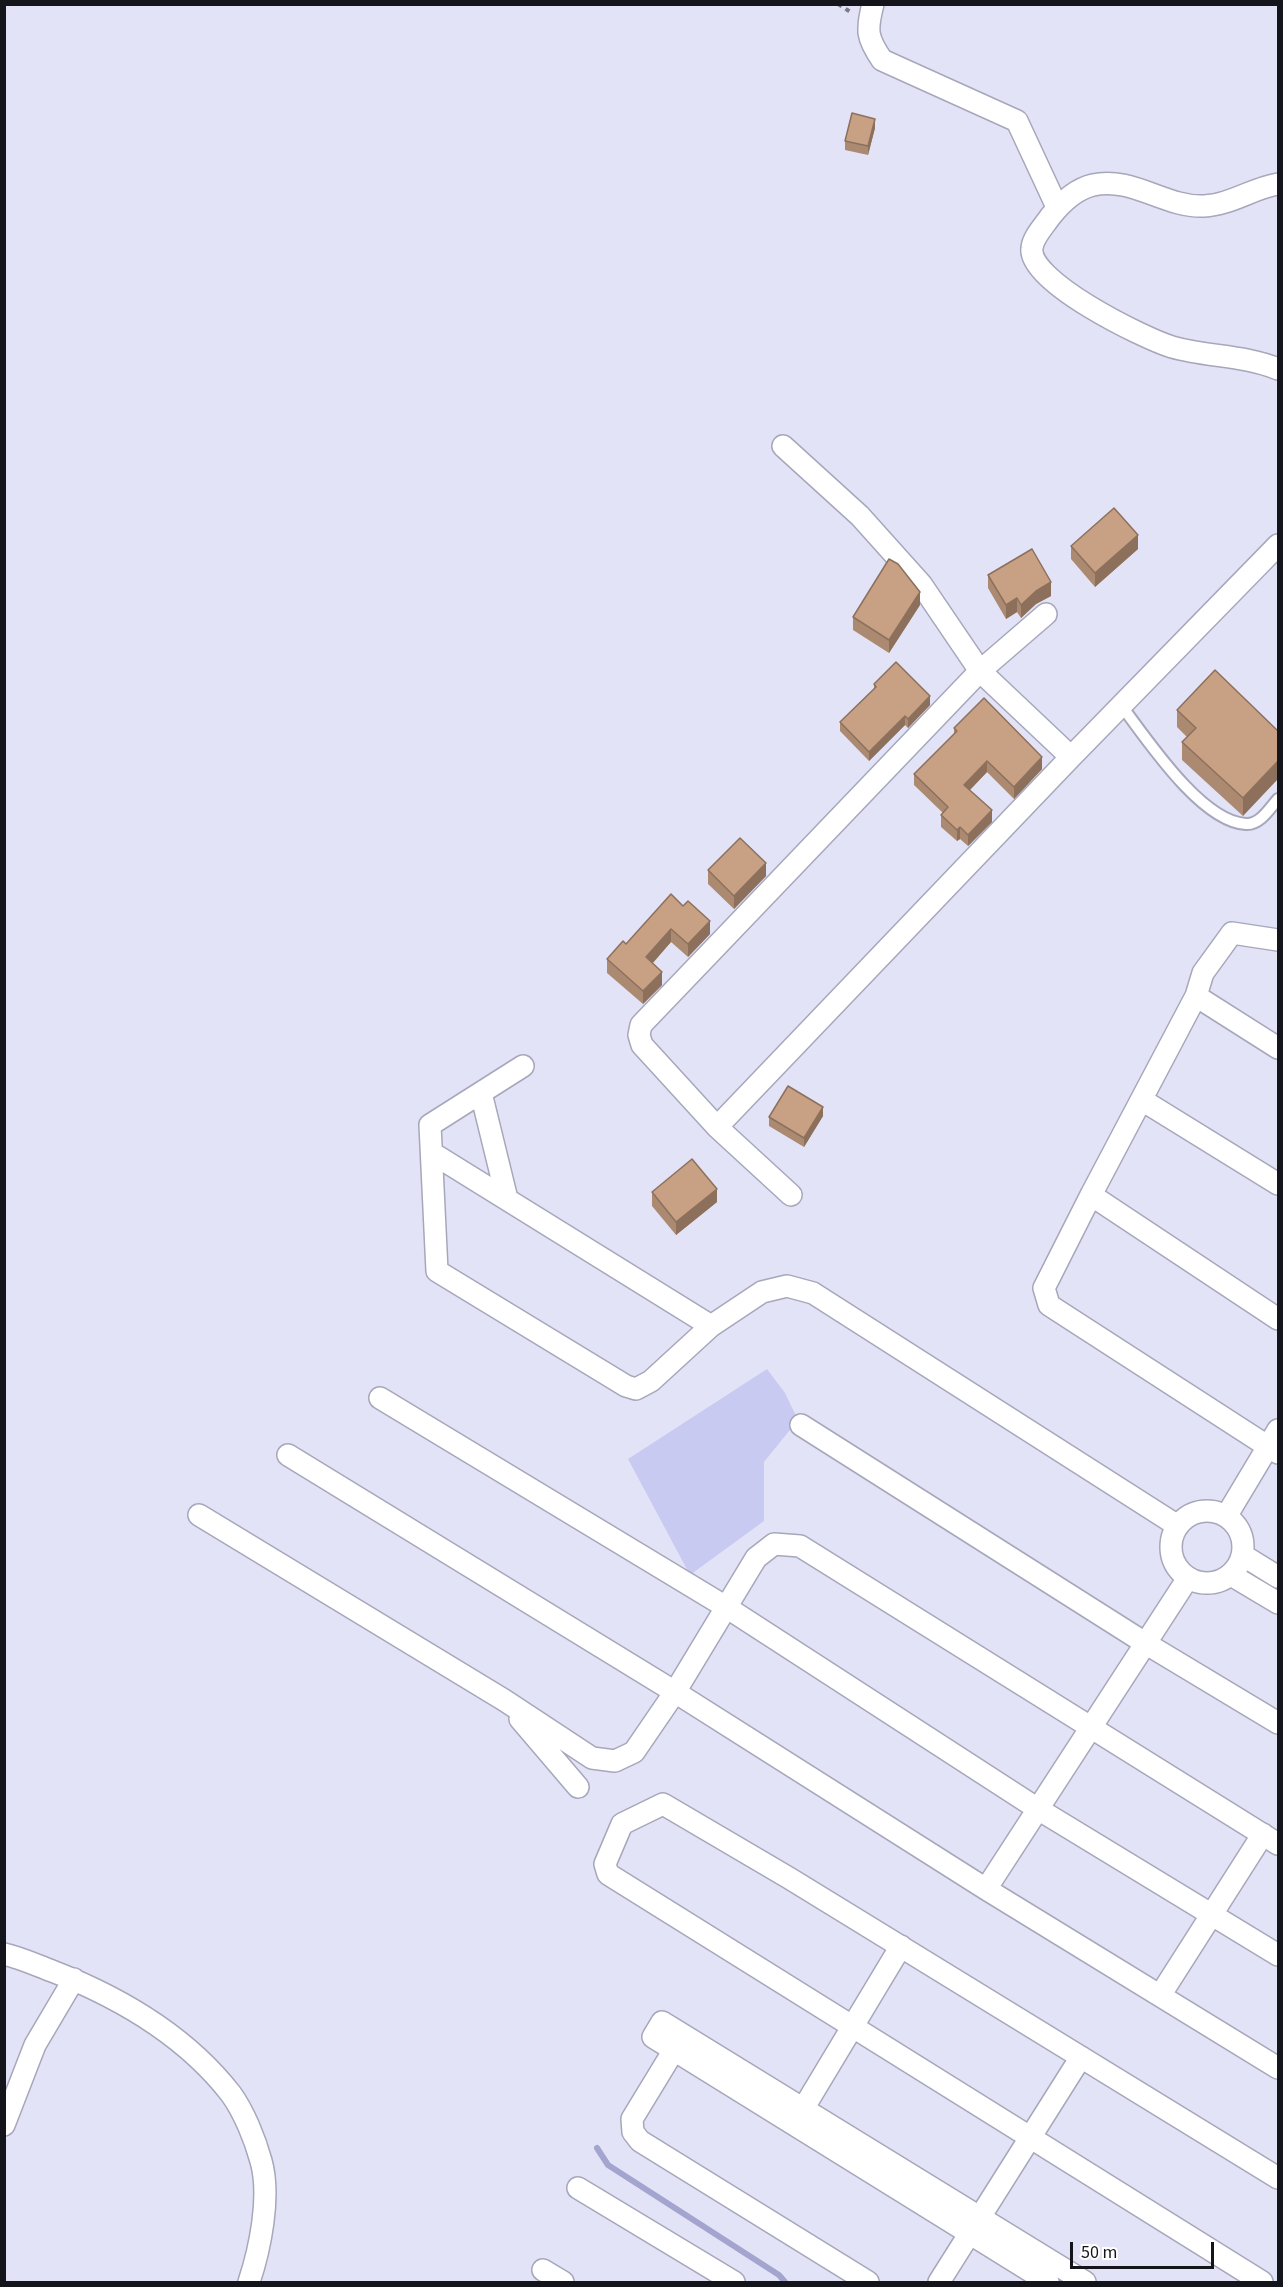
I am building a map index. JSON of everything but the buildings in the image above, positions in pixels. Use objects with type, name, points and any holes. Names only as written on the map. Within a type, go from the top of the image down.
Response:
[{"type":"street","points":[[873,4],[868,23],[869,41],[882,60],[1017,121],[1058,207]]},
{"type":"street","points":[[1278,184],[1205,206],[1188,205],[1128,186],[1107,183],[1081,189],[1058,207],[1035,239],[1031,249],[1039,271],[1118,323],[1172,347],[1253,361],[1278,369]]},
{"type":"street","points":[[783,446],[860,516],[921,584],[981,671],[1071,757]]},
{"type":"street","points":[[717,1127],[1121,705],[1278,545]]},
{"type":"street","points":[[791,1195],[717,1127],[642,1045],[639,1035],[641,1025],[981,671],[1046,614]]},
{"type":"street","points":[[1227,1515],[1275,1444],[1049,1305],[1044,1288],[1196,996],[1203,973],[1232,933],[1278,940]]},
{"type":"street","points":[[1196,996],[1278,1048]]},
{"type":"street","points":[[523,1066],[430,1125],[437,1271],[626,1386],[636,1389],[651,1381],[711,1326],[762,1292],[787,1286],[813,1293],[1178,1526]]},
{"type":"street","points":[[481,1093],[507,1199]]},
{"type":"street","points":[[1142,1100],[1278,1184]]},
{"type":"street","points":[[432,1153],[711,1326]]},
{"type":"street","points":[[1091,1195],[1278,1319]]},
{"type":"street","points":[[380,1398],[726,1607],[1038,1809],[1278,1955]]},
{"type":"street","points":[[801,1425],[1145,1643],[1278,1723]]},
{"type":"street","points":[[288,1455],[675,1692],[1278,2068]]},
{"type":"street","points":[[1204,1510],[1227,1515],[1242,1533],[1244,1556],[1231,1575],[1210,1584],[1188,1578],[1173,1561],[1171,1538],[1178,1526],[1183,1518],[1204,1510]]},
{"type":"street","points":[[199,1515],[504,1700],[592,1758],[615,1761],[634,1752],[675,1692],[756,1558],[774,1544],[800,1546],[1270,1839],[1212,1914],[1161,1994]]},
{"type":"street","points":[[1244,1556],[1278,1577]]},
{"type":"street","points":[[1231,1575],[1278,1604]]},
{"type":"street","points":[[986,1888],[1188,1578]]},
{"type":"street","points":[[504,1700],[578,1787]]},
{"type":"street","points":[[1262,2283],[608,1874],[605,1864],[622,1824],[663,1804],[901,1946],[1278,2178]]},
{"type":"street","points":[[798,2117],[901,1946]]},
{"type":"street","points":[[4,1954],[74,1979],[149,2019],[206,2065],[232,2096],[250,2132],[261,2163],[263,2216],[257,2258],[249,2283]]},
{"type":"street","points":[[4,2125],[35,2045],[74,1979]]},
{"type":"street","points":[[798,2117],[662,2022],[653,2037],[674,2050],[798,2117],[975,2226],[1084,2283]]},
{"type":"street","points":[[674,2050],[632,2119],[633,2132],[640,2141],[868,2283]]},
{"type":"street","points":[[939,2283],[1081,2057]]},
{"type":"street","points":[[578,2188],[734,2283]]},
{"type":"street","points":[[975,2226],[1048,2283]]},
{"type":"street","points":[[543,2270],[563,2283]]},
{"type":"lane","points":[[1121,705],[1181,782],[1220,814],[1246,824],[1255,822],[1278,800]]},
{"type":"shaded area","points":[[767,1369],[785,1393],[798,1420],[764,1462],[764,1521],[690,1575],[628,1459]]},
{"type":"waterway","points":[[597,2148],[608,2165],[779,2275],[785,2282]]}]
